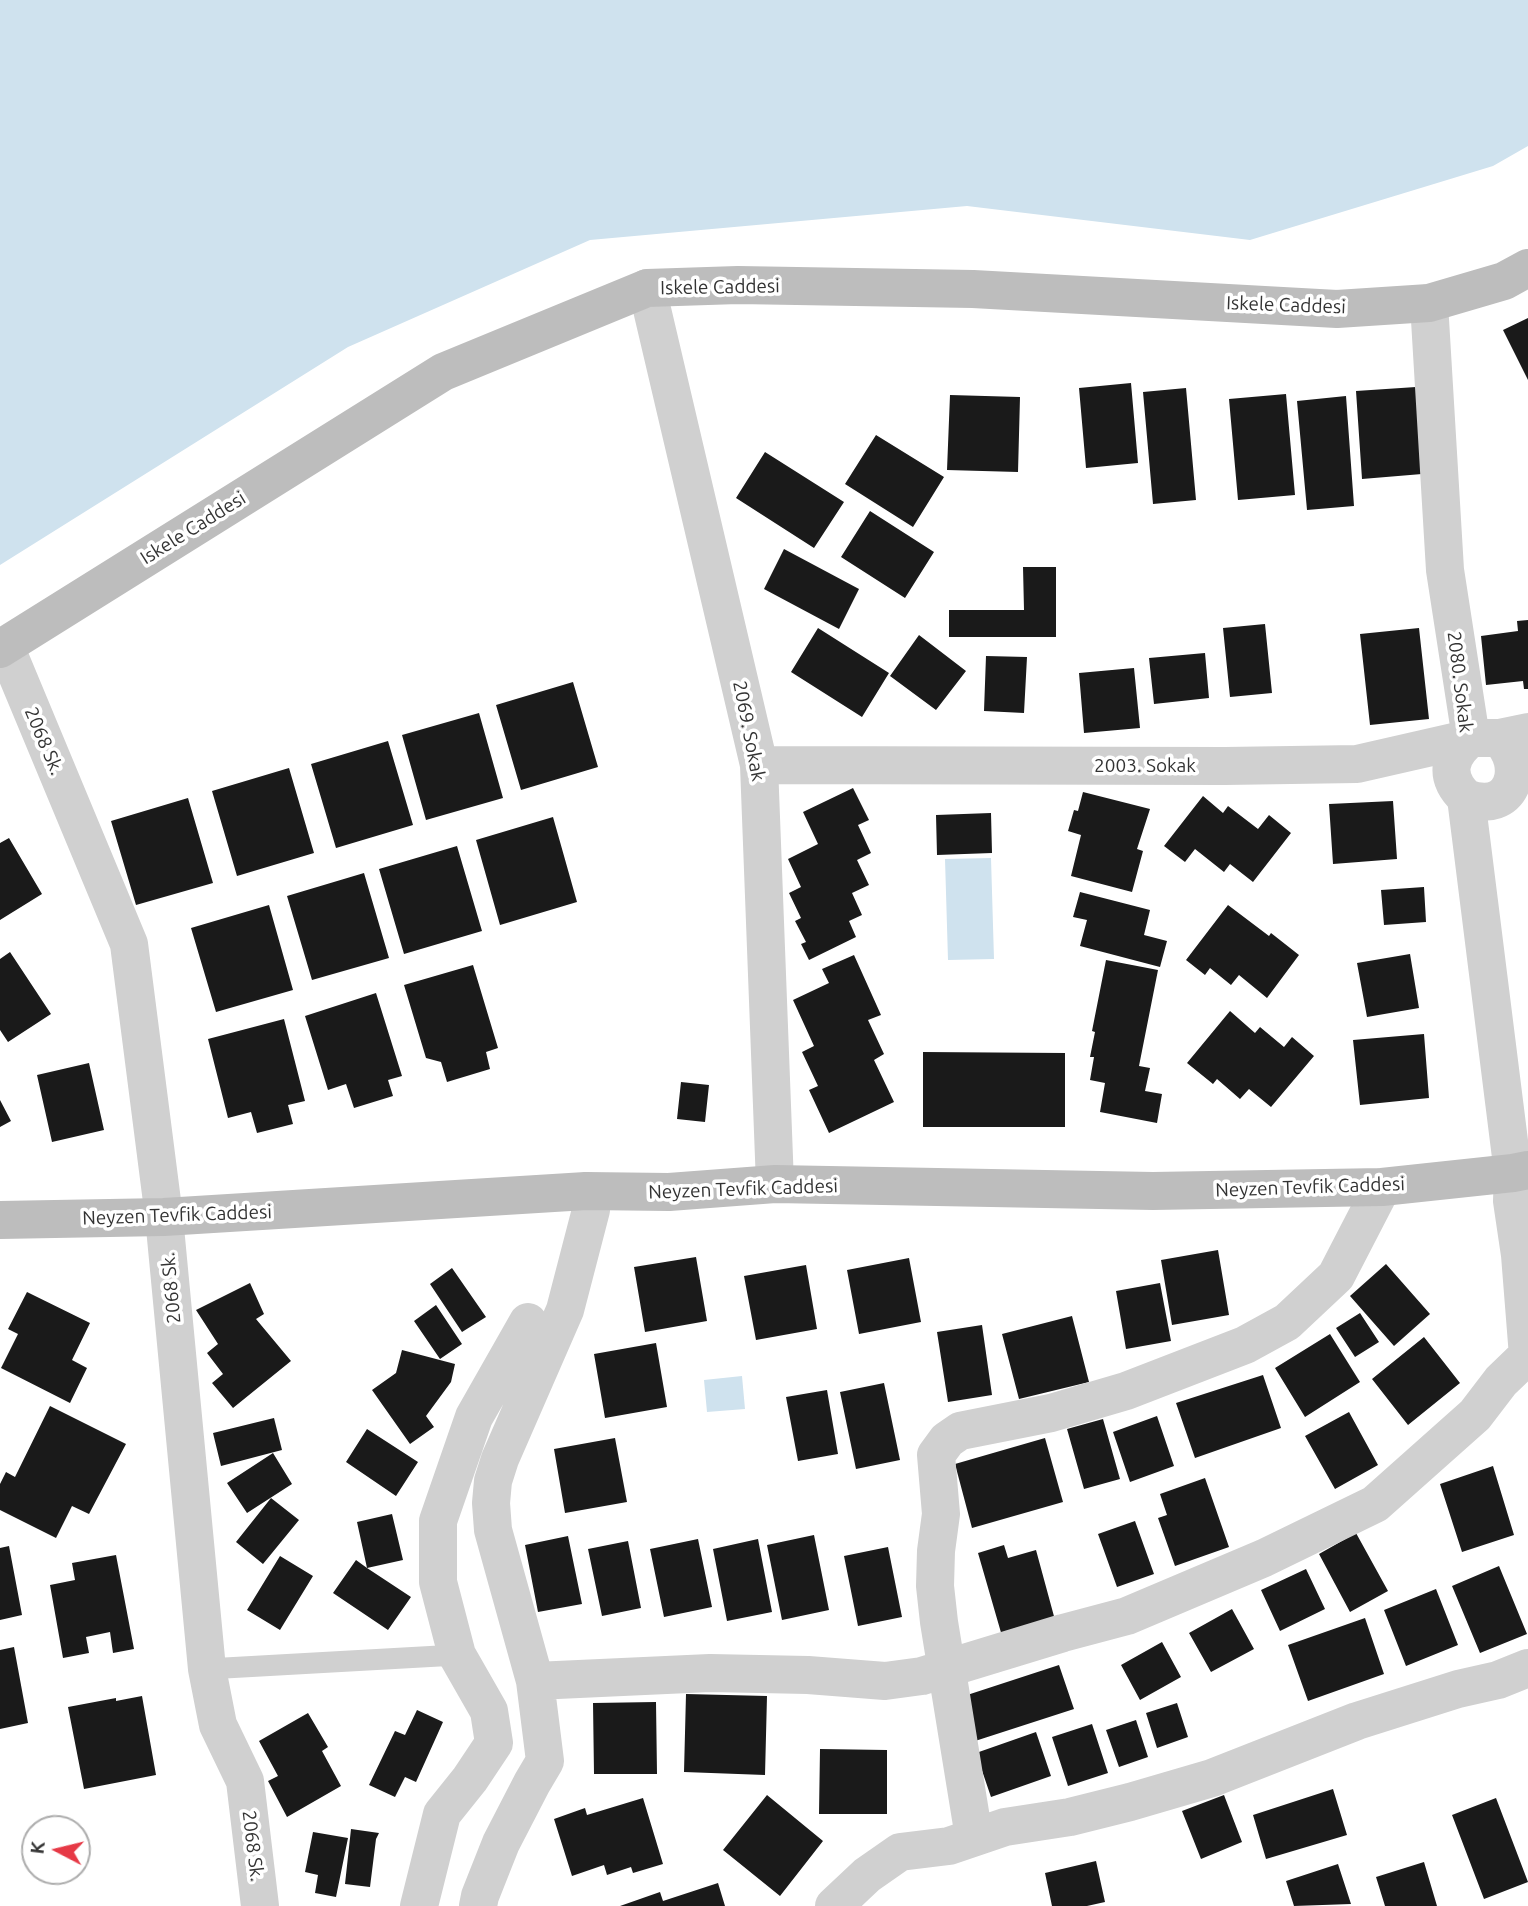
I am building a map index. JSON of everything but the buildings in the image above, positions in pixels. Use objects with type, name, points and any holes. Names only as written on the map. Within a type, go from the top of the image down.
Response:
[{"type":"street","name":"Iskele Caddesi","points":[[3,647],[443,372],[647,288],[738,285],[973,289],[1337,309],[1429,303],[1504,281],[1528,268]]},
{"type":"street","name":"2069. Sokak","points":[[647,288],[759,765],[775,1184]]},
{"type":"street","name":"2080. Sokak","points":[[1429,303],[1445,570],[1499,736],[1458,748],[1451,769],[1458,790],[1466,798],[1520,1172],[1512,1201],[1520,1255],[1528,1355]]},
{"type":"street","name":"2068 Sk.","points":[[3,647],[129,944],[164,1217],[207,1669],[218,1725],[245,1781],[260,1906]]},
{"type":"street","name":"2003. Sokak","points":[[759,765],[1357,764],[1499,736]]},
{"type":"street","points":[[1466,798],[1488,803],[1499,800],[1515,785],[1519,775],[1515,753],[1499,736]]},
{"type":"street","name":"Neyzen Tevfik Caddesi","points":[[0,1220],[164,1217],[586,1191],[669,1192],[775,1184],[1153,1191],[1382,1187],[1520,1172]]},
{"type":"street","points":[[974,1837],[945,1669],[935,1586],[941,1514],[936,1455],[947,1440],[960,1430],[1051,1413],[1126,1391],[1245,1345],[1287,1322],[1336,1276],[1382,1187]]},
{"type":"street","points":[[478,1906],[501,1843],[545,1761],[535,1681],[493,1530],[491,1503],[500,1459],[565,1310],[591,1210],[586,1191]]},
{"type":"street","points":[[419,1906],[442,1814],[494,1743],[489,1711],[457,1655],[438,1582],[438,1521],[474,1418],[528,1322]]},
{"type":"street","points":[[535,1681],[710,1673],[808,1675],[885,1681],[922,1676],[1127,1616],[1264,1558],[1375,1504],[1475,1415],[1501,1381],[1528,1355]]},
{"type":"street","points":[[834,1906],[867,1875],[900,1852],[949,1846],[1005,1827],[1070,1817],[1212,1778],[1357,1721],[1458,1689],[1498,1680],[1528,1668]]},
{"type":"lane","points":[[207,1669],[457,1655]]},
{"type":"water","points":[[0,0],[1528,0],[1528,146],[1493,166],[1250,240],[967,206],[590,240],[348,347],[0,565]]},
{"type":"water","points":[[991,858],[994,959],[948,960],[945,859]]},
{"type":"water","points":[[742,1376],[745,1409],[707,1412],[704,1380]]}]
